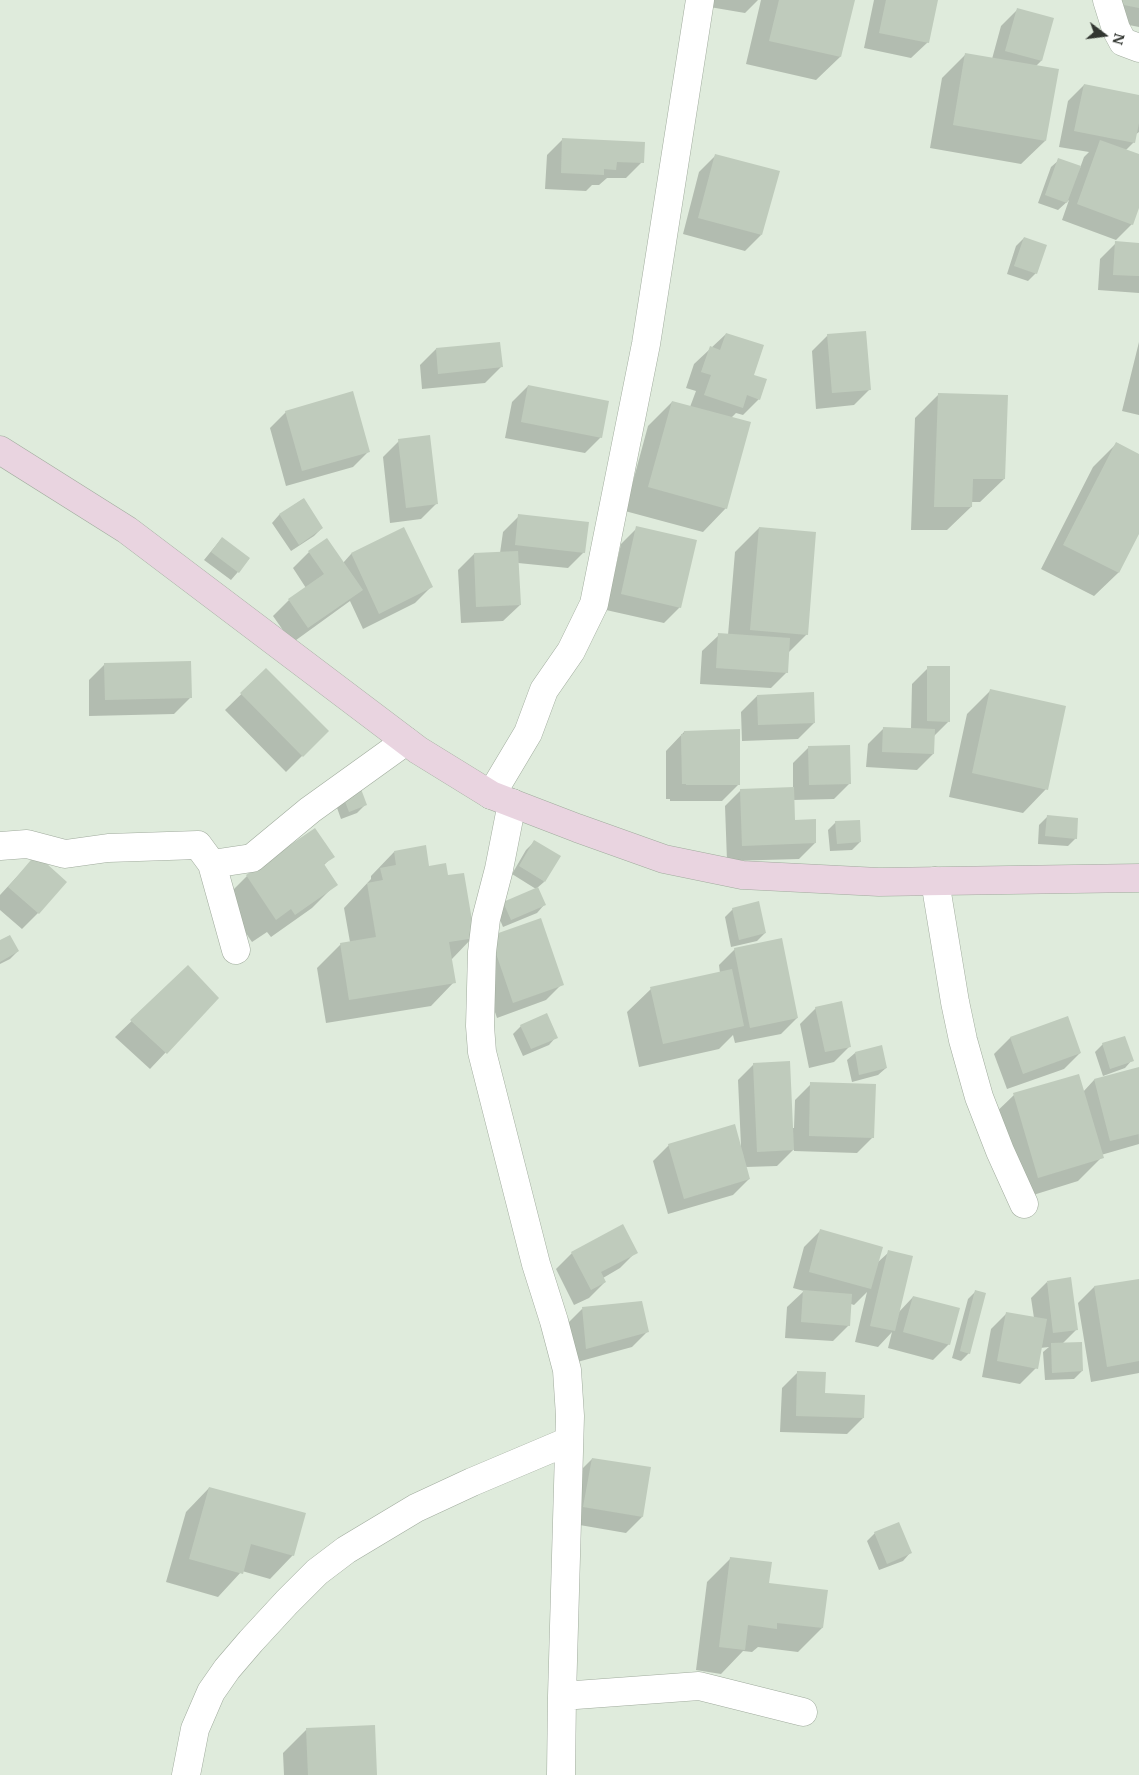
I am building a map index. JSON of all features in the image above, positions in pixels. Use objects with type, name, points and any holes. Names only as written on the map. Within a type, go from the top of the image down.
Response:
[{"type":"main road","points":[[0,450],[127,530],[406,741],[502,799],[577,828],[664,859],[742,875],[879,882],[1139,878]]},
{"type":"street","points":[[561,1775],[570,1416],[566,1370],[554,1321],[536,1264],[482,1052],[480,1026],[482,952],[486,920],[499,869],[502,799],[544,690],[571,651],[594,604],[646,344],[700,0]]},
{"type":"street","points":[[1106,0],[1116,29],[1124,42],[1139,48]]},
{"type":"street","points":[[212,864],[252,858],[310,810],[406,741]]},
{"type":"street","points":[[0,846],[28,844],[65,854],[108,848],[198,845],[212,864],[236,950]]},
{"type":"street","points":[[935,881],[963,1040],[979,1097],[1000,1151],[1024,1204]]},
{"type":"street","points":[[186,1775],[195,1729],[211,1692],[227,1669],[251,1641],[317,1572],[346,1550],[416,1508],[569,1441]]},
{"type":"street","points":[[562,1696],[699,1686],[803,1712]]},
{"type":"building","points":[[779,0],[855,0],[841,57],[769,41]]},
{"type":"building","points":[[886,0],[938,0],[929,43],[879,33]]},
{"type":"building","points":[[1120,0],[1139,0],[1139,8],[1119,4]]},
{"type":"building","points":[[1017,8],[1054,18],[1042,61],[1005,51]]},
{"type":"building","points":[[965,53],[1059,69],[1046,141],[953,125]]},
{"type":"building","points":[[1084,84],[1139,95],[1139,123],[1135,143],[1074,131]]},
{"type":"building","points":[[562,138],[645,142],[644,163],[617,162],[616,170],[604,169],[604,175],[561,173]]},
{"type":"building","points":[[1100,140],[1139,154],[1139,208],[1133,225],[1077,204]]},
{"type":"building","points":[[715,154],[780,171],[762,235],[698,218]]},
{"type":"building","points":[[1058,158],[1081,166],[1067,203],[1045,195]]},
{"type":"building","points":[[1024,237],[1047,245],[1037,274],[1014,266]]},
{"type":"building","points":[[1115,241],[1139,243],[1139,276],[1113,275]]},
{"type":"building","points":[[866,331],[871,390],[832,393],[827,334]]},
{"type":"building","points":[[726,333],[764,345],[754,375],[767,379],[760,400],[747,395],[743,408],[704,395],[711,375],[701,372],[710,346],[720,350]]},
{"type":"building","points":[[500,342],[503,367],[438,374],[436,348]]},
{"type":"building","points":[[528,385],[609,401],[602,438],[521,422]]},
{"type":"building","points":[[353,391],[370,452],[302,471],[285,411]]},
{"type":"building","points":[[938,393],[1008,395],[1005,479],[973,479],[972,507],[934,507]]},
{"type":"building","points":[[672,401],[751,422],[727,509],[648,487]]},
{"type":"building","points":[[430,435],[438,504],[406,508],[398,439]]},
{"type":"building","points":[[1116,442],[1139,454],[1139,534],[1119,573],[1063,545]]},
{"type":"building","points":[[304,498],[323,528],[299,545],[279,514]]},
{"type":"building","points":[[518,514],[589,522],[585,553],[515,545]]},
{"type":"building","points":[[636,526],[697,540],[681,608],[621,594]]},
{"type":"building","points":[[404,527],[433,587],[379,614],[351,553]]},
{"type":"building","points":[[759,527],[816,532],[808,635],[750,630]]},
{"type":"building","points":[[222,537],[250,558],[239,573],[211,552]]},
{"type":"building","points":[[327,538],[363,590],[308,628],[288,599],[324,574],[308,551]]},
{"type":"building","points":[[518,551],[521,605],[476,607],[474,553]]},
{"type":"building","points":[[718,633],[790,638],[788,673],[716,668]]},
{"type":"building","points":[[191,661],[192,698],[105,700],[104,663]]},
{"type":"building","points":[[927,666],[950,666],[950,722],[927,721]]},
{"type":"building","points":[[266,668],[329,731],[303,757],[240,693]]},
{"type":"building","points":[[990,689],[1066,706],[1048,790],[972,773]]},
{"type":"building","points":[[814,692],[815,723],[758,725],[757,695]]},
{"type":"building","points":[[883,727],[935,729],[934,754],[882,752]]},
{"type":"building","points":[[740,729],[740,785],[682,784],[681,734],[684,734],[684,731]]},
{"type":"building","points":[[850,745],[851,784],[809,785],[808,746]]},
{"type":"building","points":[[794,787],[795,820],[816,819],[816,843],[742,846],[740,789]]},
{"type":"building","points":[[361,789],[367,805],[349,812],[343,796]]},
{"type":"building","points":[[1047,815],[1078,818],[1077,839],[1045,836]]},
{"type":"building","points":[[860,820],[861,842],[837,844],[835,821]]},
{"type":"building","points":[[315,828],[335,857],[324,864],[338,885],[295,915],[291,909],[276,920],[246,875]]},
{"type":"building","points":[[534,840],[561,856],[545,882],[519,866]]},
{"type":"building","points":[[426,845],[429,866],[446,863],[448,875],[464,873],[475,938],[449,942],[456,983],[349,1000],[340,943],[376,937],[367,883],[383,880],[380,868],[396,865],[394,851]]},
{"type":"building","points":[[36,854],[67,882],[39,914],[8,887]]},
{"type":"building","points":[[538,887],[546,905],[511,920],[503,902]]},
{"type":"building","points":[[759,901],[766,933],[739,940],[732,908]]},
{"type":"building","points":[[541,918],[564,985],[513,1003],[490,936]]},
{"type":"building","points":[[10,935],[19,951],[0,962],[0,940]]},
{"type":"building","points":[[782,938],[798,1018],[750,1028],[734,948]]},
{"type":"building","points":[[188,965],[219,998],[167,1054],[130,1020]]},
{"type":"building","points":[[732,969],[744,1026],[663,1044],[650,987]]},
{"type":"building","points":[[842,1001],[851,1047],[825,1052],[815,1007]]},
{"type":"building","points":[[547,1013],[558,1038],[531,1049],[520,1025]]},
{"type":"building","points":[[1068,1016],[1081,1053],[1023,1074],[1010,1037]]},
{"type":"building","points":[[1125,1036],[1134,1061],[1110,1069],[1102,1043]]},
{"type":"building","points":[[882,1045],[887,1068],[859,1075],[855,1052]]},
{"type":"building","points":[[790,1061],[794,1150],[757,1152],[753,1063]]},
{"type":"building","points":[[1139,1067],[1139,1134],[1110,1141],[1094,1079]]},
{"type":"building","points":[[1079,1074],[1104,1158],[1038,1178],[1013,1093]]},
{"type":"building","points":[[810,1082],[876,1084],[874,1138],[809,1136]]},
{"type":"building","points":[[735,1124],[750,1179],[684,1199],[668,1144]]},
{"type":"building","points":[[623,1224],[638,1253],[601,1272],[606,1282],[591,1290],[571,1252]]},
{"type":"building","points":[[820,1229],[883,1247],[871,1289],[809,1272]]},
{"type":"building","points":[[888,1250],[913,1256],[895,1331],[870,1326]]},
{"type":"building","points":[[1071,1277],[1078,1330],[1053,1333],[1047,1281]]},
{"type":"building","points":[[1139,1279],[1139,1361],[1107,1367],[1094,1286]]},
{"type":"building","points":[[803,1290],[852,1294],[850,1326],[801,1322]]},
{"type":"building","points":[[975,1290],[986,1293],[970,1354],[960,1351]]},
{"type":"building","points":[[913,1296],[960,1308],[950,1345],[903,1332]]},
{"type":"building","points":[[642,1301],[649,1332],[586,1349],[582,1307]]},
{"type":"building","points":[[1006,1312],[1047,1319],[1038,1369],[997,1361]]},
{"type":"building","points":[[1082,1342],[1083,1371],[1052,1373],[1051,1343]]},
{"type":"building","points":[[797,1371],[826,1372],[825,1393],[865,1395],[864,1418],[796,1416]]},
{"type":"building","points":[[592,1458],[651,1467],[643,1517],[583,1507]]},
{"type":"building","points":[[209,1487],[306,1513],[294,1556],[251,1544],[243,1574],[189,1559]]},
{"type":"building","points":[[899,1522],[912,1553],[887,1564],[874,1532]]},
{"type":"building","points":[[730,1557],[772,1562],[769,1583],[828,1590],[823,1628],[777,1623],[777,1629],[748,1625],[745,1650],[719,1647]]},
{"type":"building","points":[[375,1725],[377,1775],[308,1775],[306,1728]]}]
